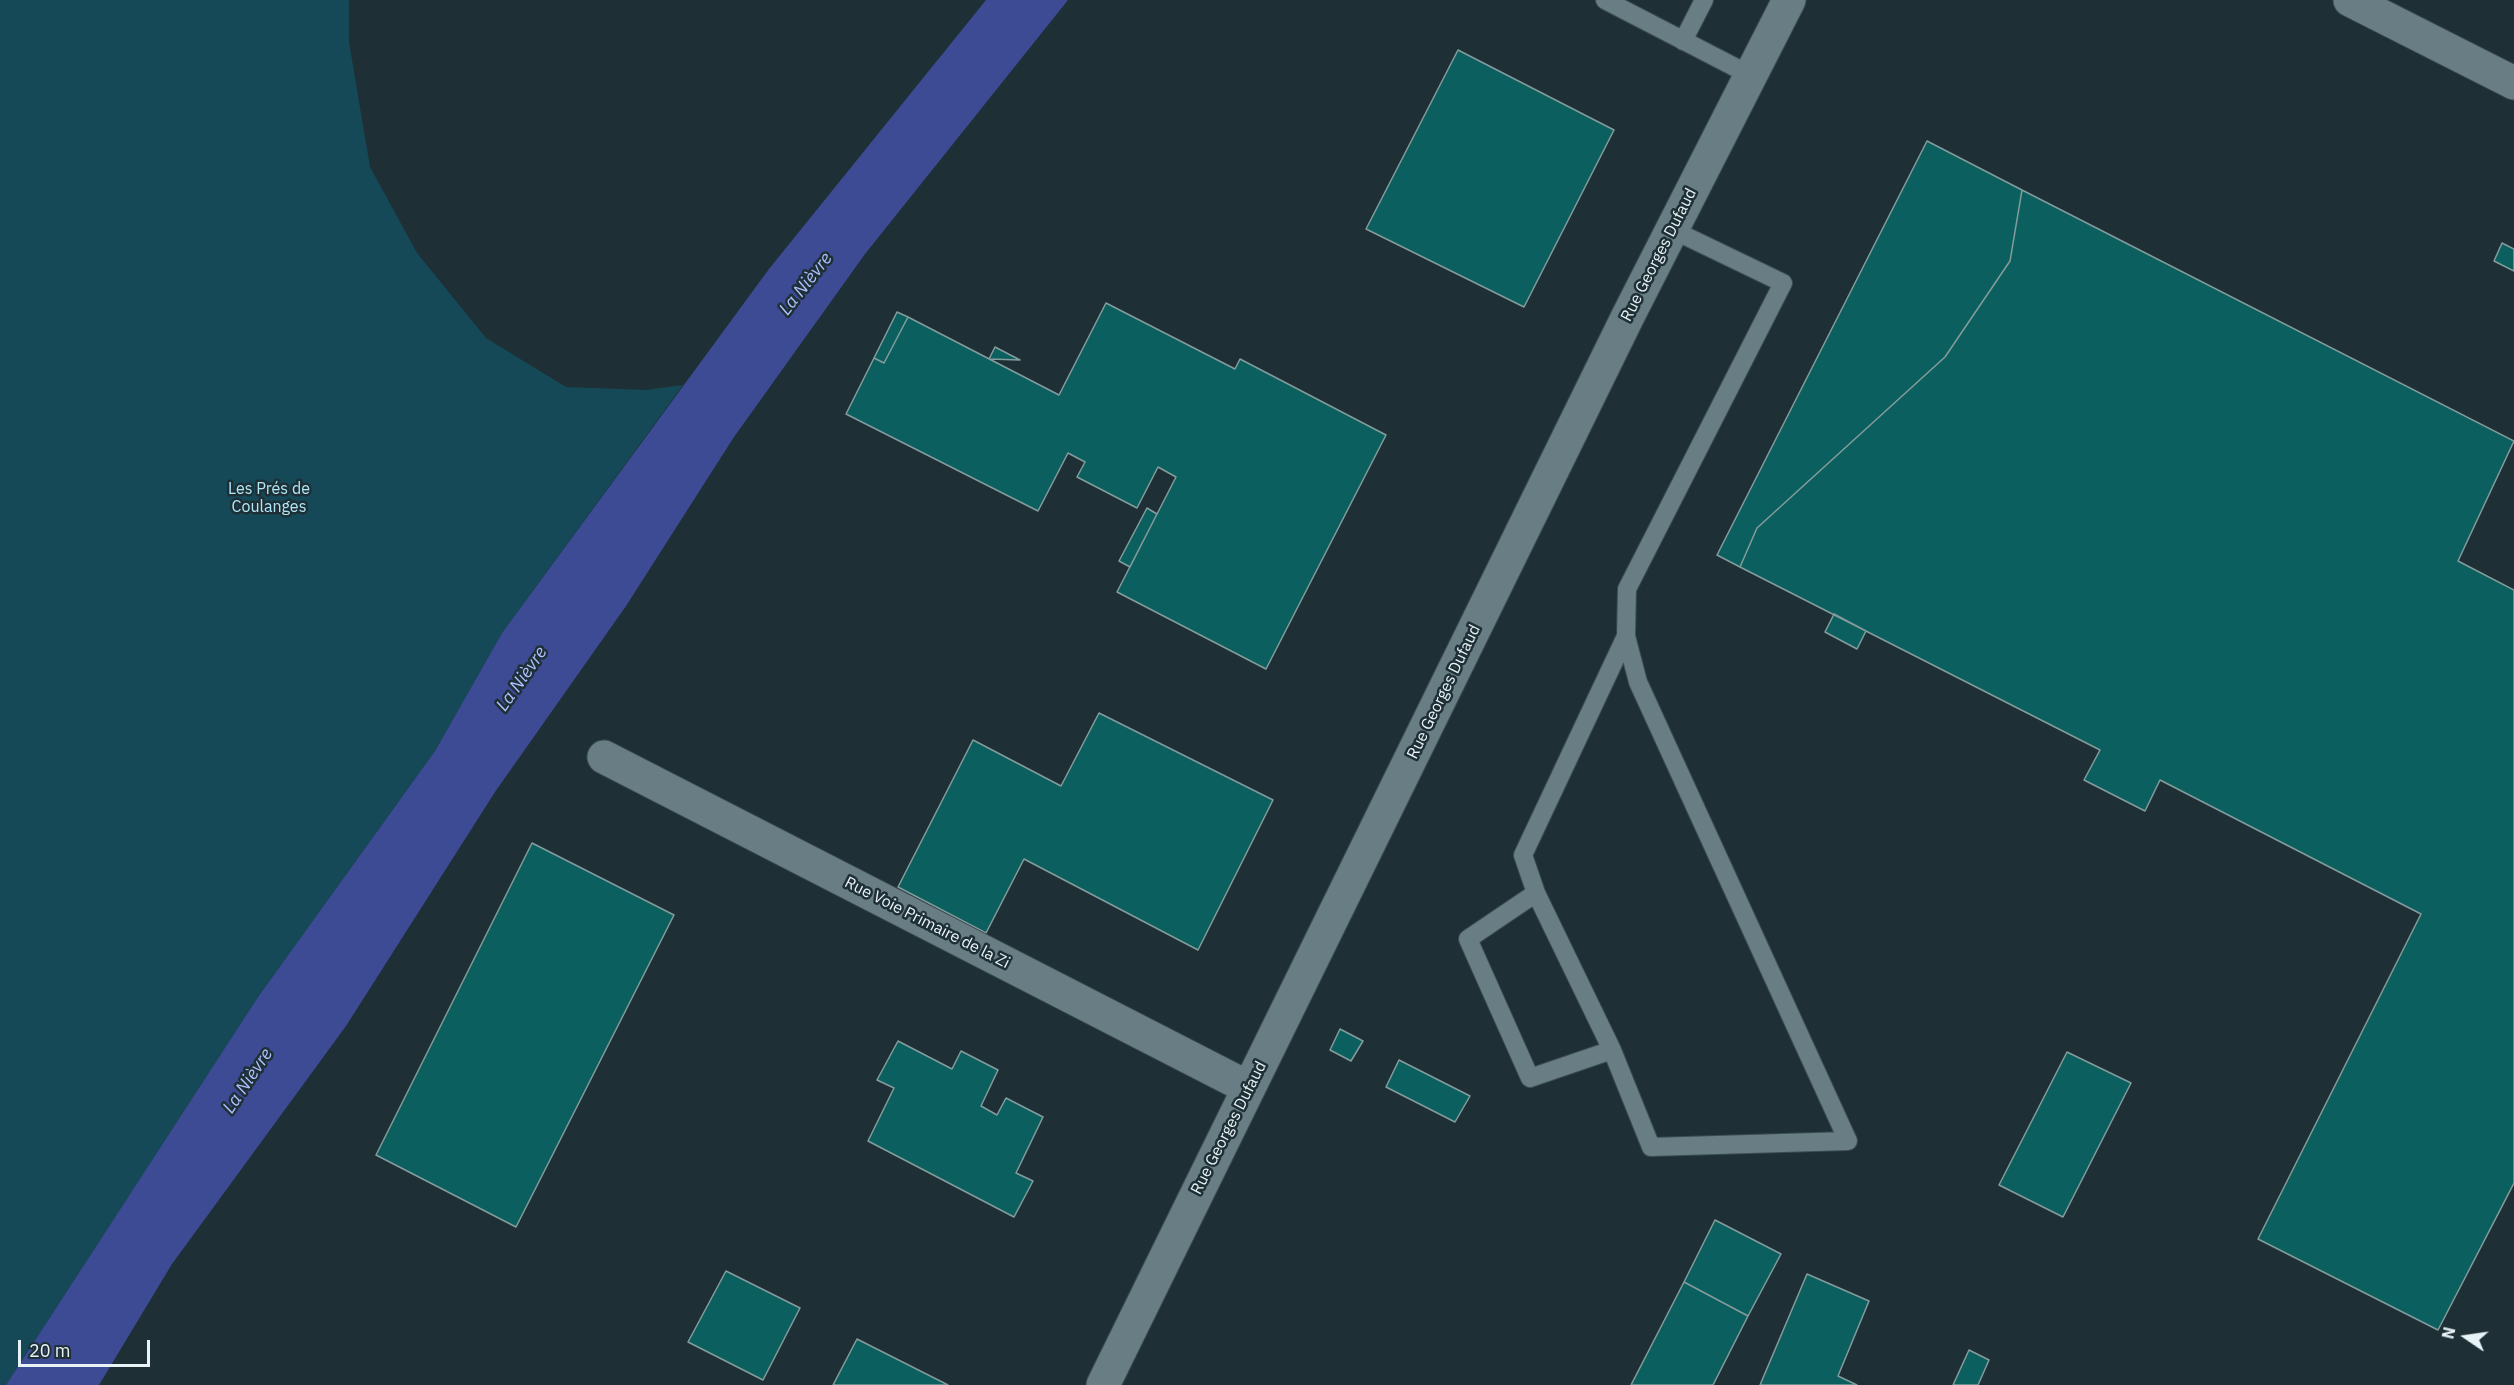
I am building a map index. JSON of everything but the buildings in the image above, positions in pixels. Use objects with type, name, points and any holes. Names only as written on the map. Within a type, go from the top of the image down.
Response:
[{"type":"street","name":"Rue Georges Dufaud","points":[[1103,1385],[1671,229],[1789,0]]},
{"type":"street","points":[[2350,0],[2514,83]]},
{"type":"street","name":"Rue Voie Primaire de la Zi","points":[[604,757],[1249,1088]]},
{"type":"lane","points":[[1605,0],[1750,75]]},
{"type":"lane","points":[[1683,41],[1704,0]]},
{"type":"lane","points":[[1626,636],[1523,855],[1536,893],[1612,1050],[1651,1147],[1848,1142],[1638,682],[1626,636],[1627,589],[1783,283],[1671,229]]},
{"type":"lane","points":[[1536,893],[1468,939],[1530,1078],[1612,1050]]},
{"type":"green space","name":"Les Prés de Coulanges","points":[[0,0],[349,0],[349,42],[370,167],[417,253],[486,338],[566,387],[646,390],[683,385],[502,633],[435,751],[258,997],[6,1385],[0,1385]]},
{"type":"water","name":"La Nièvre","points":[[986,0],[1068,0],[865,254],[734,437],[626,606],[495,792],[346,1026],[172,1264],[99,1385],[6,1385],[258,997],[435,751],[502,633],[769,269]]}]
